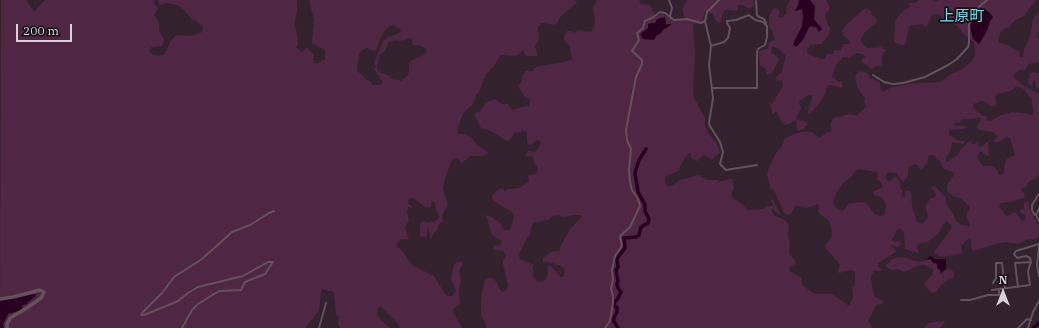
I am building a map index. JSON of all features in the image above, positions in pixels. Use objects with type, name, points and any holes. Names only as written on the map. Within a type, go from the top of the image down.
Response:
[{"type":"main road","points":[[0,299],[13,298],[40,290],[44,292],[41,298],[10,318],[6,324],[7,328]]},
{"type":"street","points":[[669,0],[672,8],[670,16]]},
{"type":"street","points":[[719,0],[707,12],[705,21],[711,46],[709,65],[713,102],[709,123],[723,152],[720,164],[726,170],[757,165]]},
{"type":"street","points":[[873,75],[884,82],[893,84],[903,83],[925,77],[948,66],[968,47],[969,24],[974,11],[987,0]]},
{"type":"street","points":[[712,88],[757,88],[756,52],[764,46],[767,40],[768,32],[764,19],[757,15],[756,1]]},
{"type":"street","points":[[605,328],[610,318],[613,300],[611,289],[613,280],[612,270],[615,256],[622,246],[620,236],[630,227],[640,206],[638,199],[632,190],[630,182],[629,170],[631,149],[627,140],[626,130],[636,77],[642,64],[642,60],[632,51],[639,40],[637,32],[643,28],[645,21],[660,12],[664,12],[674,20],[687,18],[701,23],[705,21]]},
{"type":"street","points":[[711,46],[724,42],[728,38],[730,28],[727,21],[736,20],[751,15],[756,20],[766,23]]},
{"type":"street","points":[[1039,194],[1032,205],[1032,210],[1039,221]]},
{"type":"street","points":[[1036,215],[1039,209]]},
{"type":"street","points":[[182,328],[192,310],[198,304],[219,291],[241,290],[245,282],[265,274],[273,262],[264,264],[243,276],[198,287],[178,301],[141,316],[174,277],[202,259],[232,232],[274,211]]},
{"type":"street","points":[[1031,262],[1028,257],[1017,258],[1014,254],[1016,251],[1039,244],[1036,265],[1039,276]]},
{"type":"street","points":[[992,290],[1030,285],[1028,271],[1031,262]]},
{"type":"street","points":[[1018,287],[1015,263],[1031,262]]},
{"type":"street","points":[[993,283],[996,278],[996,263],[1002,263],[1005,288]]},
{"type":"street","points":[[961,300],[970,300],[988,295],[999,296],[999,289]]},
{"type":"street","points":[[1028,328],[1039,301]]},
{"type":"street","points":[[319,328],[326,303]]},
{"type":"street","points":[[1018,328],[1027,319],[1031,320]]},
{"type":"shaded area","points":[[1,0],[26,0],[34,12],[45,0],[154,0],[154,4],[158,8],[154,15],[159,23],[159,30],[164,40],[162,46],[151,47],[149,50],[152,54],[159,56],[165,54],[170,42],[176,35],[193,36],[202,32],[203,27],[193,20],[181,7],[167,3],[159,5],[158,0],[297,0],[297,12],[294,25],[298,44],[296,47],[302,52],[308,48],[313,54],[314,63],[318,63],[325,59],[325,52],[324,49],[313,44],[312,41],[314,20],[310,0],[576,1],[577,3],[561,16],[556,25],[542,23],[538,26],[539,38],[535,47],[537,56],[526,56],[523,50],[518,55],[501,55],[495,65],[486,74],[473,104],[464,112],[457,132],[458,134],[465,134],[472,138],[477,145],[488,153],[483,156],[470,156],[462,163],[457,158],[452,160],[445,178],[443,189],[448,205],[443,213],[443,221],[438,225],[437,231],[433,233],[431,240],[428,228],[427,236],[420,236],[420,225],[421,222],[425,221],[428,223],[430,221],[434,222],[440,217],[436,210],[435,202],[432,202],[431,207],[429,208],[425,207],[412,197],[408,200],[408,203],[413,207],[408,207],[407,212],[409,220],[405,227],[409,239],[399,240],[397,246],[412,265],[434,276],[445,294],[448,296],[452,296],[456,291],[451,278],[454,265],[457,262],[462,261],[463,263],[459,271],[461,280],[459,290],[460,304],[453,309],[453,312],[462,328],[400,328],[398,324],[380,306],[377,313],[378,317],[390,328],[340,328],[338,324],[339,317],[336,314],[334,293],[323,289],[321,291],[319,311],[305,328],[4,328],[3,324],[8,314],[21,310],[23,305],[27,304],[35,296],[21,296],[0,301]],"holes":[[[393,25],[401,31],[383,41],[374,63],[376,66],[374,69],[383,82],[380,85],[373,85],[357,71],[359,54],[362,50],[367,48],[372,51],[376,50],[382,35],[388,27]],[[409,38],[412,39],[413,45],[422,46],[427,50],[426,54],[412,60],[409,63],[408,75],[401,81],[391,78],[389,75],[380,73],[377,69],[379,55],[385,51],[389,42],[395,40],[403,41]]]},
{"type":"shaded area","points":[[597,0],[639,0],[641,4],[650,5],[657,16],[664,14],[673,20],[685,18],[682,9],[687,0],[753,0],[754,5],[749,9],[743,5],[738,5],[737,11],[725,10],[720,23],[715,20],[713,14],[705,11],[702,23],[693,24],[695,52],[693,96],[705,118],[705,126],[708,133],[717,143],[720,153],[712,160],[706,155],[703,155],[697,161],[691,158],[691,153],[688,154],[682,162],[679,171],[666,176],[666,184],[668,186],[672,186],[680,180],[699,175],[707,180],[718,180],[719,182],[732,178],[734,188],[731,195],[732,198],[748,210],[763,209],[767,206],[772,206],[773,204],[771,199],[773,200],[780,215],[772,208],[772,212],[774,215],[786,221],[789,225],[789,253],[795,261],[795,264],[790,266],[789,270],[802,278],[802,285],[813,293],[832,294],[849,306],[853,297],[852,288],[855,285],[855,272],[851,270],[839,273],[838,271],[840,265],[825,246],[832,237],[831,225],[829,221],[818,211],[818,204],[807,208],[795,206],[791,214],[787,215],[784,213],[774,190],[770,188],[767,174],[769,167],[776,153],[782,146],[785,138],[797,133],[809,131],[820,137],[832,130],[830,126],[833,118],[850,114],[856,116],[864,109],[866,106],[864,102],[865,99],[857,87],[855,76],[859,71],[867,73],[870,78],[880,83],[881,90],[883,92],[890,88],[908,84],[941,82],[971,62],[975,55],[974,42],[963,34],[958,26],[950,22],[944,22],[940,15],[936,14],[931,16],[926,27],[922,24],[909,26],[906,43],[902,46],[895,42],[895,20],[903,11],[910,7],[907,4],[918,2],[918,0],[932,0],[934,2],[939,0],[1036,0],[1024,16],[1014,21],[1009,27],[1000,33],[998,40],[1000,43],[1008,45],[1019,52],[1020,57],[1023,57],[1024,49],[1030,36],[1033,19],[1039,12],[1039,31],[1037,37],[1039,39],[1039,62],[1029,64],[1025,70],[1019,70],[1013,76],[1021,84],[1039,93],[1039,175],[1035,179],[1029,181],[1026,187],[1021,189],[1025,194],[1024,198],[1001,203],[999,207],[1005,215],[1008,216],[1014,212],[1022,221],[1024,221],[1026,216],[1020,212],[1020,210],[1024,209],[1024,202],[1028,202],[1030,211],[1039,225],[1039,237],[1034,240],[1029,239],[1018,244],[1006,242],[999,243],[974,251],[971,248],[971,239],[969,238],[961,246],[962,253],[943,257],[934,252],[951,229],[951,225],[947,221],[938,234],[932,239],[918,244],[916,248],[919,250],[918,253],[905,249],[904,233],[901,229],[897,230],[892,240],[894,242],[900,241],[901,245],[897,247],[891,244],[896,252],[878,263],[878,267],[883,269],[880,271],[874,271],[871,276],[875,297],[883,301],[883,304],[876,305],[868,321],[873,328],[486,328],[486,324],[481,315],[482,292],[485,280],[493,278],[500,290],[503,292],[508,286],[503,264],[503,260],[506,256],[505,253],[503,251],[494,250],[493,248],[494,245],[500,246],[502,241],[493,236],[491,233],[485,215],[492,217],[502,225],[504,230],[511,228],[514,216],[512,212],[494,201],[492,198],[493,194],[502,188],[506,192],[507,189],[519,188],[529,181],[528,176],[537,173],[538,168],[534,163],[533,157],[527,157],[526,154],[528,151],[535,152],[541,142],[537,140],[531,145],[528,144],[527,132],[525,131],[514,133],[510,140],[507,141],[491,131],[481,128],[475,113],[479,112],[487,102],[495,99],[502,104],[508,104],[510,108],[514,110],[529,106],[530,99],[524,96],[518,86],[523,75],[526,71],[533,71],[534,68],[537,67],[572,60],[570,46],[563,39],[567,31],[574,33],[579,30],[591,32],[595,22],[593,8]],"holes":[[[1016,86],[1022,88],[1027,93],[1031,98],[1034,112],[1032,115],[1012,112],[999,116],[990,121],[987,120],[986,116],[983,116],[974,109],[973,104],[980,101],[984,101],[990,106],[995,106],[997,104],[995,97],[997,94],[1011,91]],[[980,117],[981,119],[977,126],[979,130],[994,132],[998,136],[993,141],[999,142],[1006,137],[1010,138],[1015,155],[1007,159],[1005,162],[1004,173],[1001,175],[998,174],[998,171],[992,166],[983,166],[977,156],[979,152],[982,152],[987,156],[989,155],[989,141],[980,147],[977,145],[980,141],[972,144],[971,140],[960,150],[958,155],[946,162],[946,158],[951,150],[952,142],[963,144],[966,141],[960,141],[949,135],[949,131],[951,130],[963,129],[967,127],[957,126],[954,125],[954,123],[960,122],[962,119],[973,119]],[[929,155],[933,155],[944,169],[954,173],[954,176],[951,178],[950,182],[948,182],[947,189],[953,196],[962,199],[970,208],[967,213],[970,227],[958,223],[947,205],[946,198],[935,186],[932,187],[932,189],[936,195],[930,199],[925,206],[928,218],[923,223],[919,223],[916,220],[912,206],[911,192],[908,190],[905,191],[904,198],[900,188],[901,184],[897,178],[894,177],[891,181],[889,181],[885,177],[888,172],[896,173],[903,182],[908,176],[908,170],[911,166],[915,164],[921,170],[927,163]],[[859,169],[878,173],[877,180],[882,182],[882,188],[874,191],[873,194],[882,198],[886,204],[885,213],[883,215],[880,216],[875,214],[866,203],[863,202],[850,203],[843,211],[835,207],[833,203],[836,194],[843,183],[851,177],[856,170]],[[559,215],[562,217],[581,215],[582,217],[571,228],[559,251],[551,252],[543,258],[543,262],[561,266],[565,272],[563,277],[561,277],[550,265],[548,266],[546,279],[541,282],[534,278],[532,268],[534,265],[520,259],[519,256],[531,232],[530,230],[533,224],[535,222],[549,220],[551,217]]]},
{"type":"shaded area","points":[[790,0],[826,0],[829,6],[829,10],[825,14],[826,21],[830,28],[829,34],[822,44],[810,45],[807,50],[808,54],[820,59],[825,59],[827,54],[833,54],[834,51],[841,50],[844,44],[850,44],[850,41],[843,35],[842,31],[846,25],[865,8],[871,11],[872,15],[877,19],[877,22],[865,32],[861,38],[861,42],[867,48],[881,47],[886,50],[882,56],[882,66],[874,67],[872,69],[861,61],[865,58],[863,54],[856,53],[850,58],[843,57],[836,65],[832,77],[839,82],[842,81],[843,86],[841,88],[830,85],[827,86],[826,92],[819,104],[810,114],[807,113],[812,96],[809,95],[799,101],[801,108],[796,118],[798,120],[806,121],[807,125],[804,129],[798,131],[796,120],[784,125],[776,112],[772,114],[769,103],[769,101],[772,104],[783,86],[781,80],[776,81],[775,78],[781,73],[785,55],[778,48],[772,47],[771,53],[779,58],[779,60],[772,73],[767,74],[765,68],[760,66],[759,55],[759,51],[767,49],[769,43],[775,39],[773,32],[769,27],[769,17],[773,9],[778,9],[780,12],[778,17],[781,18],[786,14],[787,6]]},
{"type":"shaded area","points":[[799,0],[810,0],[815,6],[814,19],[822,29],[819,32],[817,28],[812,26],[809,27],[803,40],[796,47],[793,44],[802,26],[803,17],[802,9],[795,11]]},
{"type":"shaded area","points":[[983,9],[989,12],[993,17],[979,44],[973,39],[970,26],[973,20]]},
{"type":"shaded area","points":[[665,17],[666,24],[671,25],[656,36],[654,40],[643,39],[640,34],[648,28],[648,24],[655,23],[657,19]]},
{"type":"shaded area","points":[[1030,73],[1039,73],[1039,89],[1036,87],[1034,80],[1032,85],[1029,85],[1028,82]]},
{"type":"shaded area","points":[[930,256],[935,259],[946,259],[946,269],[940,273],[940,270],[937,268],[937,264],[932,262],[931,259],[927,260]]},
{"type":"shaded area","points":[[898,257],[919,262],[931,259],[932,262],[937,264],[941,275],[948,268],[954,272],[954,276],[941,285],[936,292],[932,293],[925,285],[926,281],[933,274],[933,269],[925,265],[920,265],[904,272],[898,269],[892,270],[885,266],[891,260]]},
{"type":"shaded area","points":[[35,294],[36,296],[27,304],[23,305],[21,310],[8,314],[3,324],[4,328],[0,328],[0,301]]},
{"type":"shaded area","points":[[944,321],[945,323],[939,328],[924,328],[928,323]]},
{"type":"waterway","points":[[618,328],[613,320],[617,312],[617,308],[614,305],[615,301],[621,292],[617,284],[617,259],[625,248],[624,238],[636,237],[639,235],[641,227],[648,223],[649,219],[645,211],[645,205],[638,192],[635,173],[639,160],[646,149]]},
{"type":"waterway","points":[[1033,328],[1039,323]]},
{"type":"district","name":"上原町","points":[[962,17]]}]
